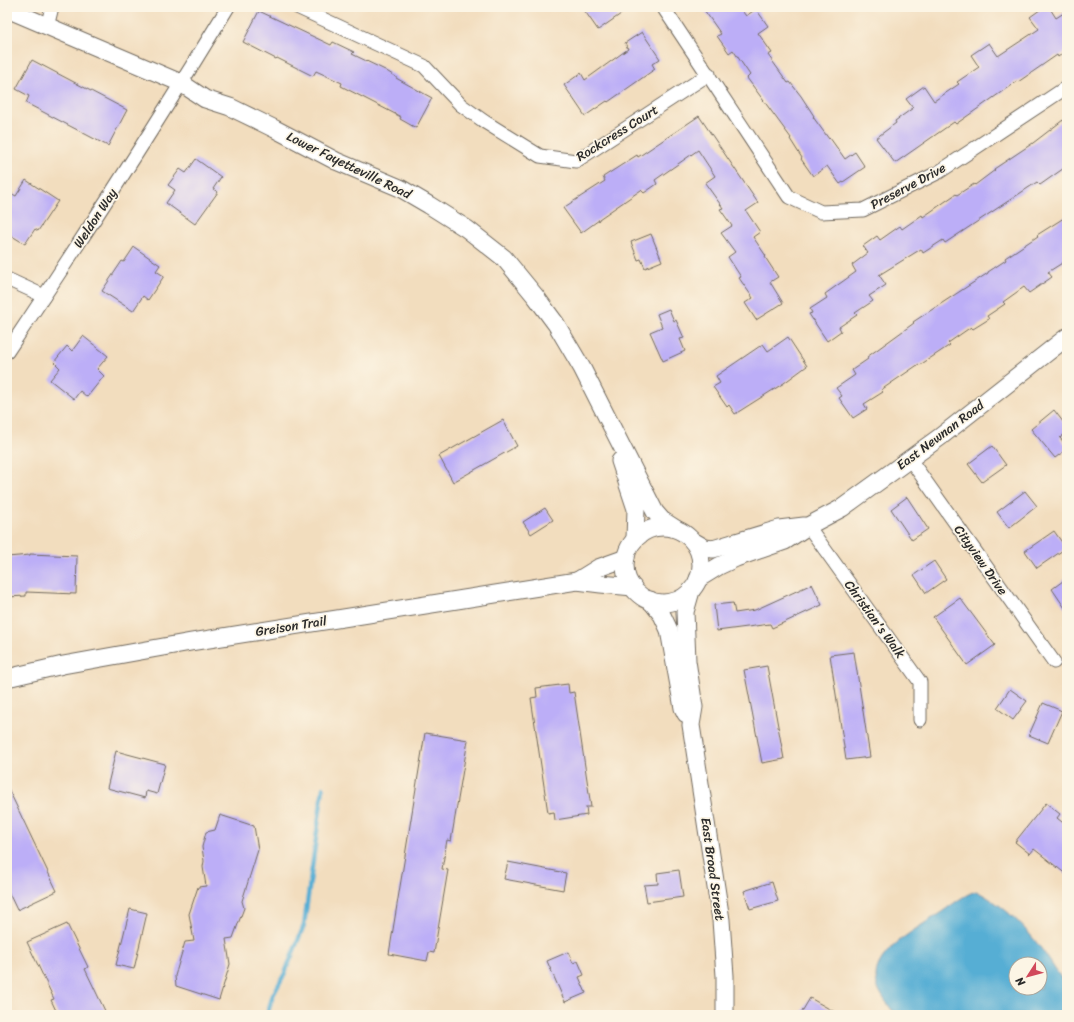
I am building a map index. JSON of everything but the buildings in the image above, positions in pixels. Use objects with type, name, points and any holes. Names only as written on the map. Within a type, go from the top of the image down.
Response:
[{"type":"street","points":[[47,27],[52,7]]},
{"type":"street","points":[[182,83],[228,7]]},
{"type":"street","name":"Rockcress Court","points":[[297,7],[424,66],[461,105],[485,122],[540,156],[576,161],[709,74]]},
{"type":"street","name":"Preserve Drive","points":[[663,7],[709,74],[789,197],[820,212],[863,210],[939,172],[1067,87]]},
{"type":"street","name":"Lower Fayetteville Road","points":[[7,9],[182,83],[205,100],[230,107],[336,161],[400,188],[467,229],[504,258],[536,296],[556,324],[582,368],[609,423],[620,440],[655,512],[662,520],[676,529]]},
{"type":"street","name":"Weldon Way","points":[[7,352],[85,235],[182,83]]},
{"type":"street","points":[[7,279],[44,296]]},
{"type":"street","name":"East Newnan Road","points":[[695,585],[719,566],[736,558],[784,541],[842,508],[940,437],[1067,337]]},
{"type":"street","name":"Lower Fayetteville Road","points":[[609,423],[613,443],[636,509],[635,538]]},
{"type":"street","name":"Cityview Drive","points":[[909,458],[1054,662]]},
{"type":"street","name":"East Newnan Road","points":[[693,541],[705,548],[714,549],[779,529],[808,526]]},
{"type":"street","name":"Christian's Walk","points":[[808,526],[920,682],[920,720]]},
{"type":"street","points":[[632,587],[626,573],[626,558],[635,538],[647,530],[669,527],[683,532],[693,541]]},
{"type":"street","name":"East Broad Street","points":[[693,541],[697,547],[701,560],[700,573],[685,612],[687,661],[694,707],[691,725],[721,920],[725,976],[725,1015]]},
{"type":"street","name":"Greison Trail","points":[[576,580],[598,568],[626,558]]},
{"type":"street","name":"Greison Trail","points":[[7,678],[63,665],[191,642],[576,580],[632,587]]},
{"type":"street","name":"East Broad Street","points":[[632,587],[650,600],[657,602],[672,602],[679,599],[695,585]]},
{"type":"street","name":"East Broad Street","points":[[650,600],[662,615],[669,630],[682,708],[691,725]]},
{"type":"water","points":[[976,891],[988,898],[1021,924],[1046,956],[1008,956],[1008,996],[1048,996],[1048,958],[1065,985],[1068,1001],[1067,1015],[895,1015],[878,988],[876,977],[882,958],[909,933],[960,899]]},
{"type":"waterway","points":[[267,1015],[273,995],[285,973],[304,925],[323,788]]}]
